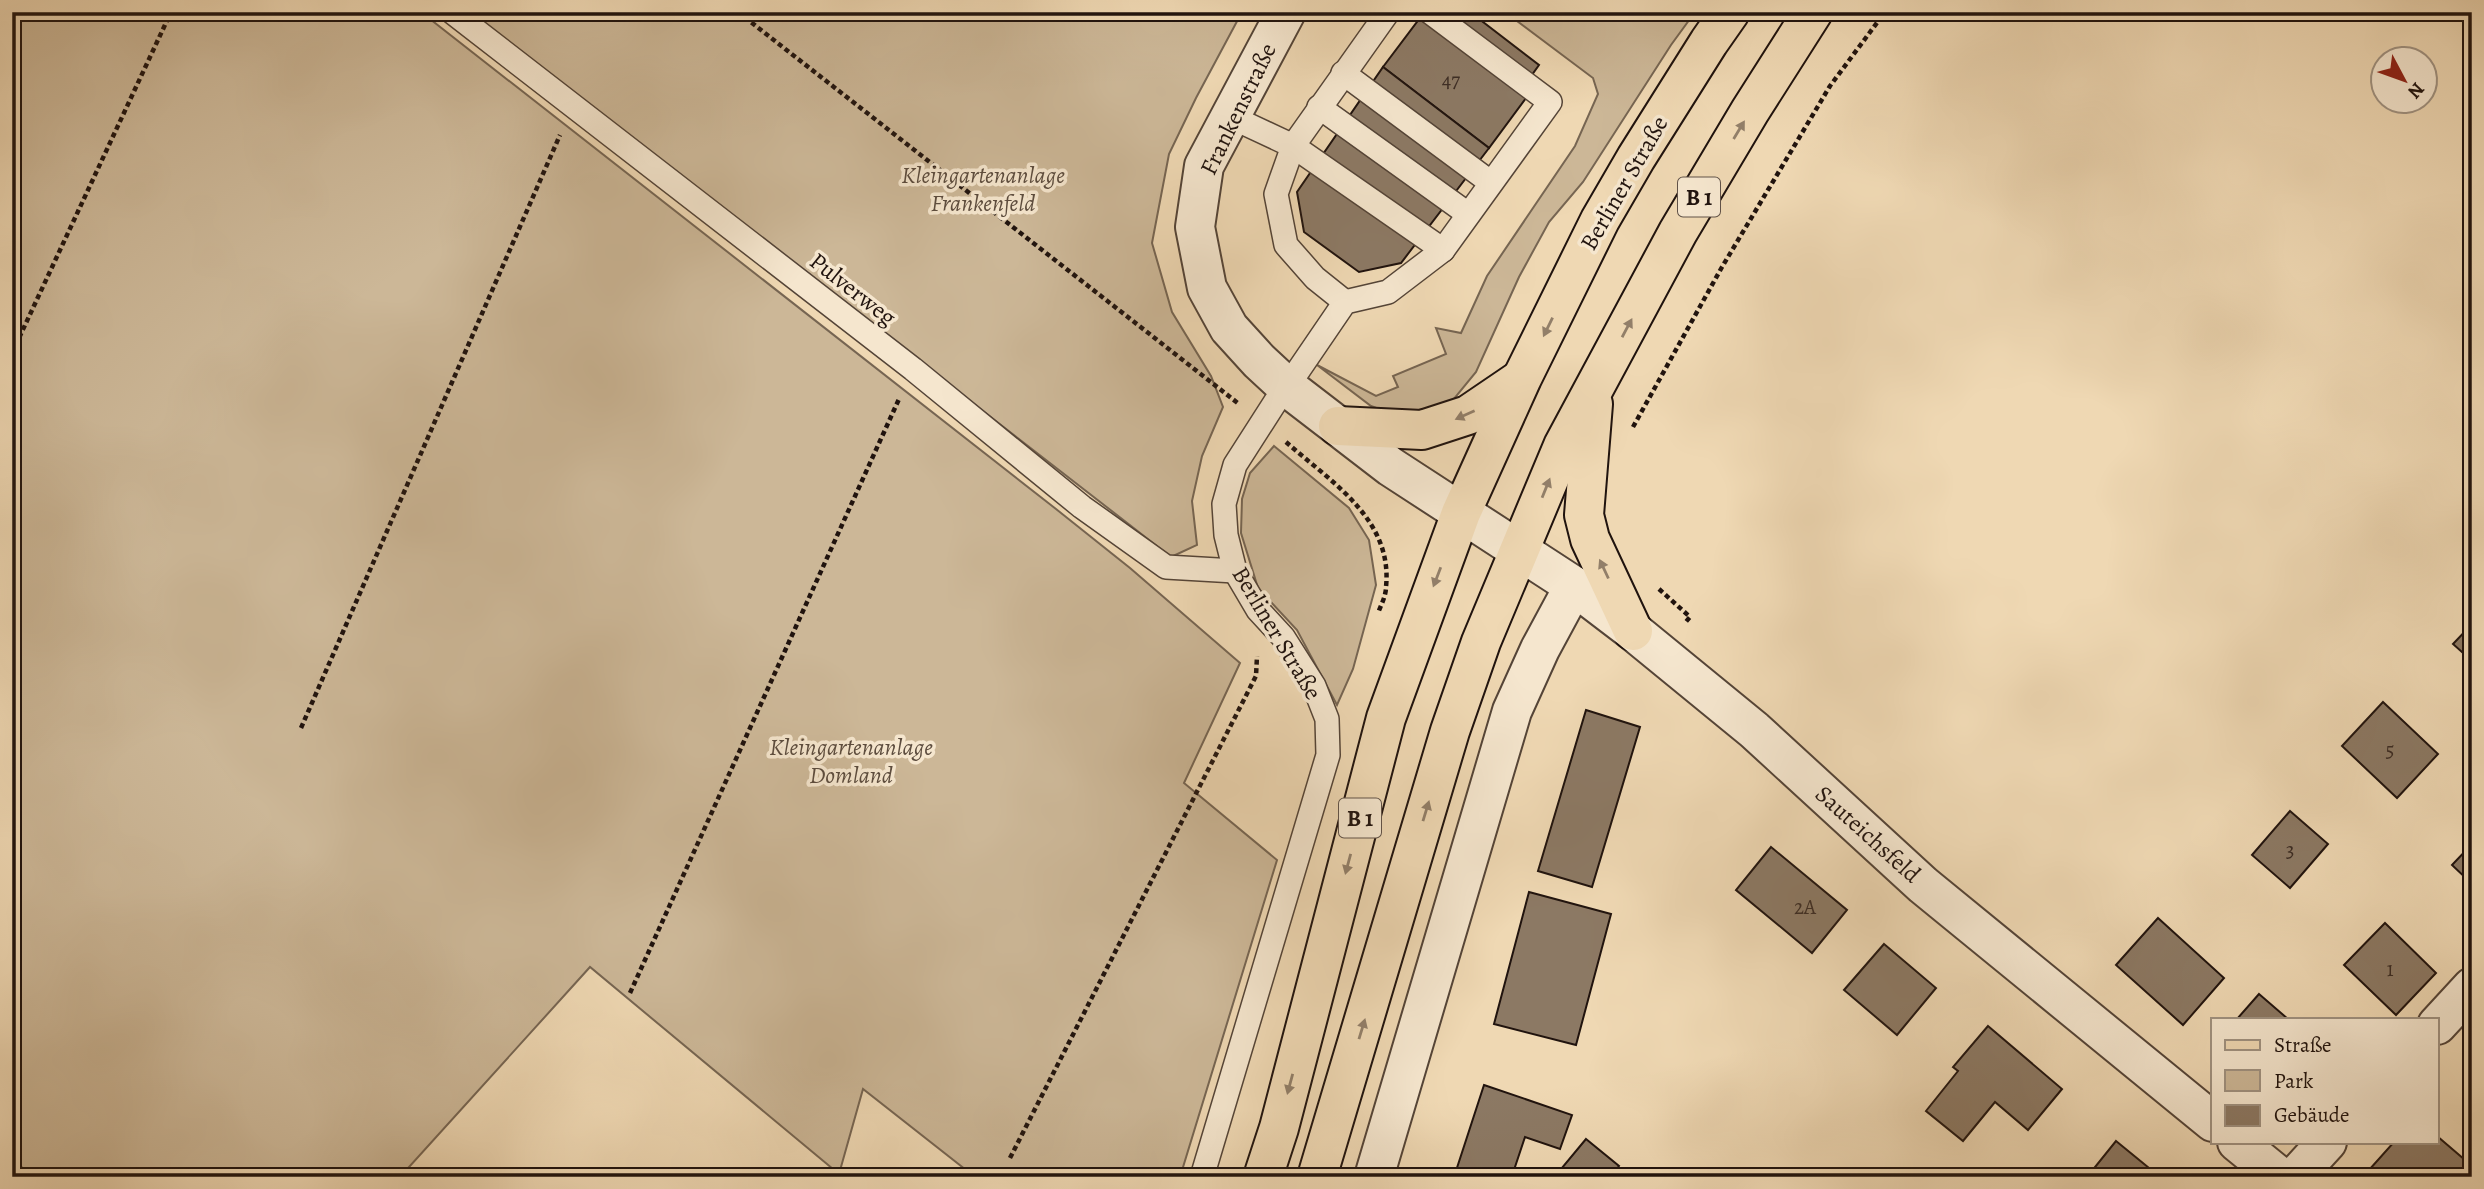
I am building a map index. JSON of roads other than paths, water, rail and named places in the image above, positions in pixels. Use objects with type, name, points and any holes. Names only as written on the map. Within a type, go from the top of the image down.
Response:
[{"type":"main road","name":"Berliner Straße","points":[[1461,513],[1522,378],[1600,220],[1636,158],[1730,12]]},
{"type":"main road","name":"B 1","points":[[1317,1177],[1450,731],[1481,642],[1563,446],[1678,232],[1813,12]]},
{"type":"main road","points":[[1338,426],[1422,430],[1468,415],[1522,378]]},
{"type":"main road","points":[[1594,388],[1584,515],[1590,540],[1646,642]]},
{"type":"main road","name":"B 1","points":[[1263,1177],[1279,1128],[1387,719],[1461,513]]},
{"type":"street","name":"Frankenstraße","points":[[1286,12],[1204,166],[1195,227],[1207,288],[1229,328],[1287,387]]},
{"type":"street","points":[[1287,387],[1391,467],[1520,551]]},
{"type":"street","name":"Sauteichsfeld","points":[[1520,551],[1574,586],[1754,730],[1923,885],[2211,1120]]},
{"type":"street","points":[[1374,1177],[1513,711],[1540,649],[1574,586]]},
{"type":"street","points":[[2438,1024],[2472,987]]},
{"type":"street","points":[[2239,1144],[2280,1177]]},
{"type":"street","points":[[2295,1177],[2326,1144]]},
{"type":"lane","name":"Pulverweg","points":[[452,12],[913,369],[1082,507],[1166,567],[1235,570]]},
{"type":"lane","points":[[1388,12],[1293,146],[1276,194],[1286,245],[1315,278],[1345,302],[1388,292],[1443,250],[1550,102],[1430,12]]},
{"type":"lane","points":[[1343,73],[1490,182]]},
{"type":"lane","points":[[1320,107],[1468,214]]},
{"type":"lane","points":[[1229,116],[1293,146],[1443,250]]},
{"type":"lane","name":"Berliner Straße","points":[[1202,1177],[1328,755],[1327,719],[1314,686],[1283,636],[1258,610],[1235,570],[1226,536],[1224,504],[1235,465],[1345,302]]},
{"type":"park label","name":"Kleingartenanlage Frankenfeld","points":[[983,189]]},
{"type":"park label","name":"Kleingartenanlage Domland","points":[[851,761]]}]
